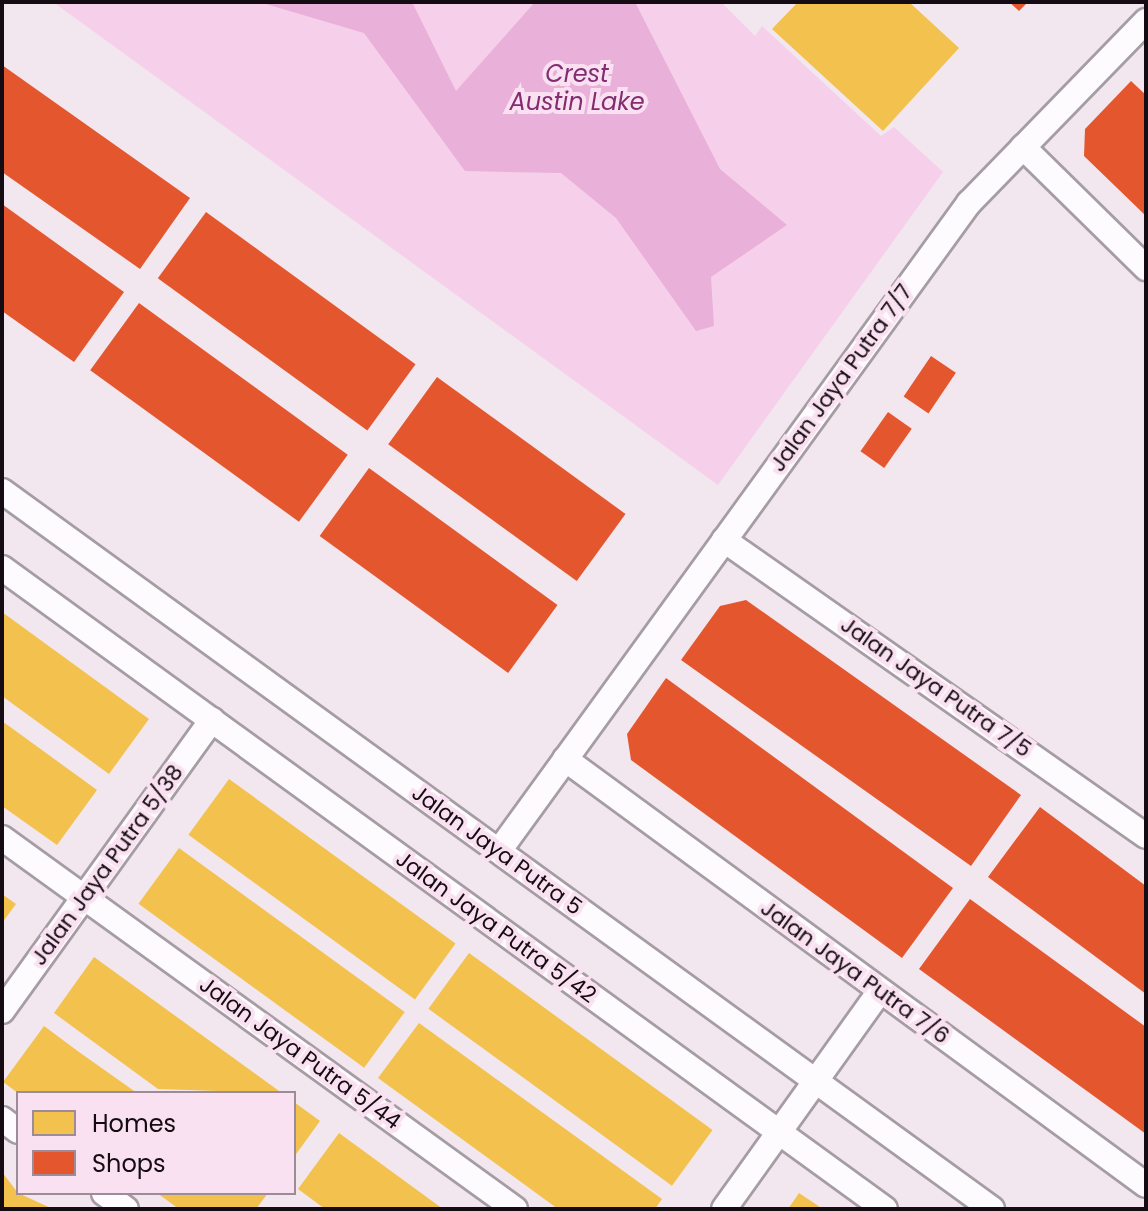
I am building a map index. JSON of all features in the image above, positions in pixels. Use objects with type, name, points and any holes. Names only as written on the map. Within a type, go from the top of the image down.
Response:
[{"type":"street","name":"Jalan Jaya Putra 7/7","points":[[499,851],[969,203],[1146,21]]},
{"type":"street","points":[[1023,147],[1146,268]]},
{"type":"street","name":"Jalan Jaya Putra 5","points":[[2,491],[992,1209]]},
{"type":"street","name":"Jalan Jaya Putra 7/5","points":[[724,540],[1146,836]]},
{"type":"street","name":"Jalan Jaya Putra 5/42","points":[[2,568],[885,1209]]},
{"type":"street","name":"Jalan Jaya Putra 5/38","points":[[2,1011],[212,720]]},
{"type":"street","name":"Jalan Jaya Putra 7/6","points":[[565,759],[1146,1185]]},
{"type":"street","name":"Jalan Jaya Putra 5/44","points":[[2,838],[515,1209]]},
{"type":"street","points":[[724,1209],[880,991]]},
{"type":"street","points":[[107,1195],[126,1209]]},
{"type":"shaded area","points":[[53,2],[721,2],[755,36],[762,26],[881,136],[894,127],[943,172],[718,485]]},
{"type":"water","name":"Crest Austin Lake","points":[[259,2],[412,2],[456,91],[535,2],[635,2],[720,169],[787,225],[711,277],[714,326],[696,331],[616,218],[561,173],[465,171],[364,33]]},
{"type":"building: Homes","points":[[798,2],[909,2],[959,48],[883,131],[772,29]]},
{"type":"building: Homes","points":[[2,612],[149,719],[109,774],[2,696]]},
{"type":"building: Homes","points":[[2,721],[97,790],[57,845],[2,806]]},
{"type":"building: Homes","points":[[229,779],[456,944],[415,999],[188,835]]},
{"type":"building: Homes","points":[[179,848],[405,1012],[364,1068],[138,904]]},
{"type":"building: Homes","points":[[2,894],[16,904],[2,923]]},
{"type":"building: Homes","points":[[469,953],[713,1130],[672,1186],[428,1009]]},
{"type":"building: Homes","points":[[94,957],[279,1091],[158,1089],[54,1013]]},
{"type":"building: Homes","points":[[419,1023],[662,1199],[655,1209],[558,1209],[378,1078]]},
{"type":"building: Homes","points":[[44,1026],[134,1091],[16,1092],[3,1082]]},
{"type":"building: Homes","points":[[296,1103],[320,1121],[296,1154]]},
{"type":"building: Homes","points":[[339,1133],[443,1209],[325,1209],[298,1189]]},
{"type":"building: Homes","points":[[2,1172],[16,1190],[16,1195],[53,1209],[2,1209]]},
{"type":"building: Homes","points":[[799,1193],[817,1205],[822,1209],[788,1209]]},
{"type":"building: Homes","points":[[160,1195],[266,1195],[256,1209],[179,1209]]},
{"type":"building: Shops","points":[[1009,2],[1028,2],[1019,11]]},
{"type":"building: Shops","points":[[2,65],[190,198],[140,269],[2,172]]},
{"type":"building: Shops","points":[[1131,81],[1146,95],[1146,216],[1084,156],[1085,129]]},
{"type":"building: Shops","points":[[2,204],[124,292],[74,362],[2,311]]},
{"type":"building: Shops","points":[[206,212],[416,364],[367,431],[158,278]]},
{"type":"building: Shops","points":[[139,303],[348,455],[299,522],[90,370]]},
{"type":"building: Shops","points":[[931,356],[956,373],[928,413],[904,397]]},
{"type":"building: Shops","points":[[437,377],[626,514],[577,581],[388,444]]},
{"type":"building: Shops","points":[[888,412],[912,429],[884,468],[860,451]]},
{"type":"building: Shops","points":[[369,468],[558,605],[508,673],[320,536]]},
{"type":"building: Shops","points":[[746,600],[1021,795],[971,866],[681,660],[720,606]]},
{"type":"building: Shops","points":[[666,678],[953,888],[902,958],[631,760],[627,734]]},
{"type":"building: Shops","points":[[1040,807],[1146,886],[1146,994],[988,877]]},
{"type":"building: Shops","points":[[970,899],[1146,1027],[1146,1134],[919,969]]}]
